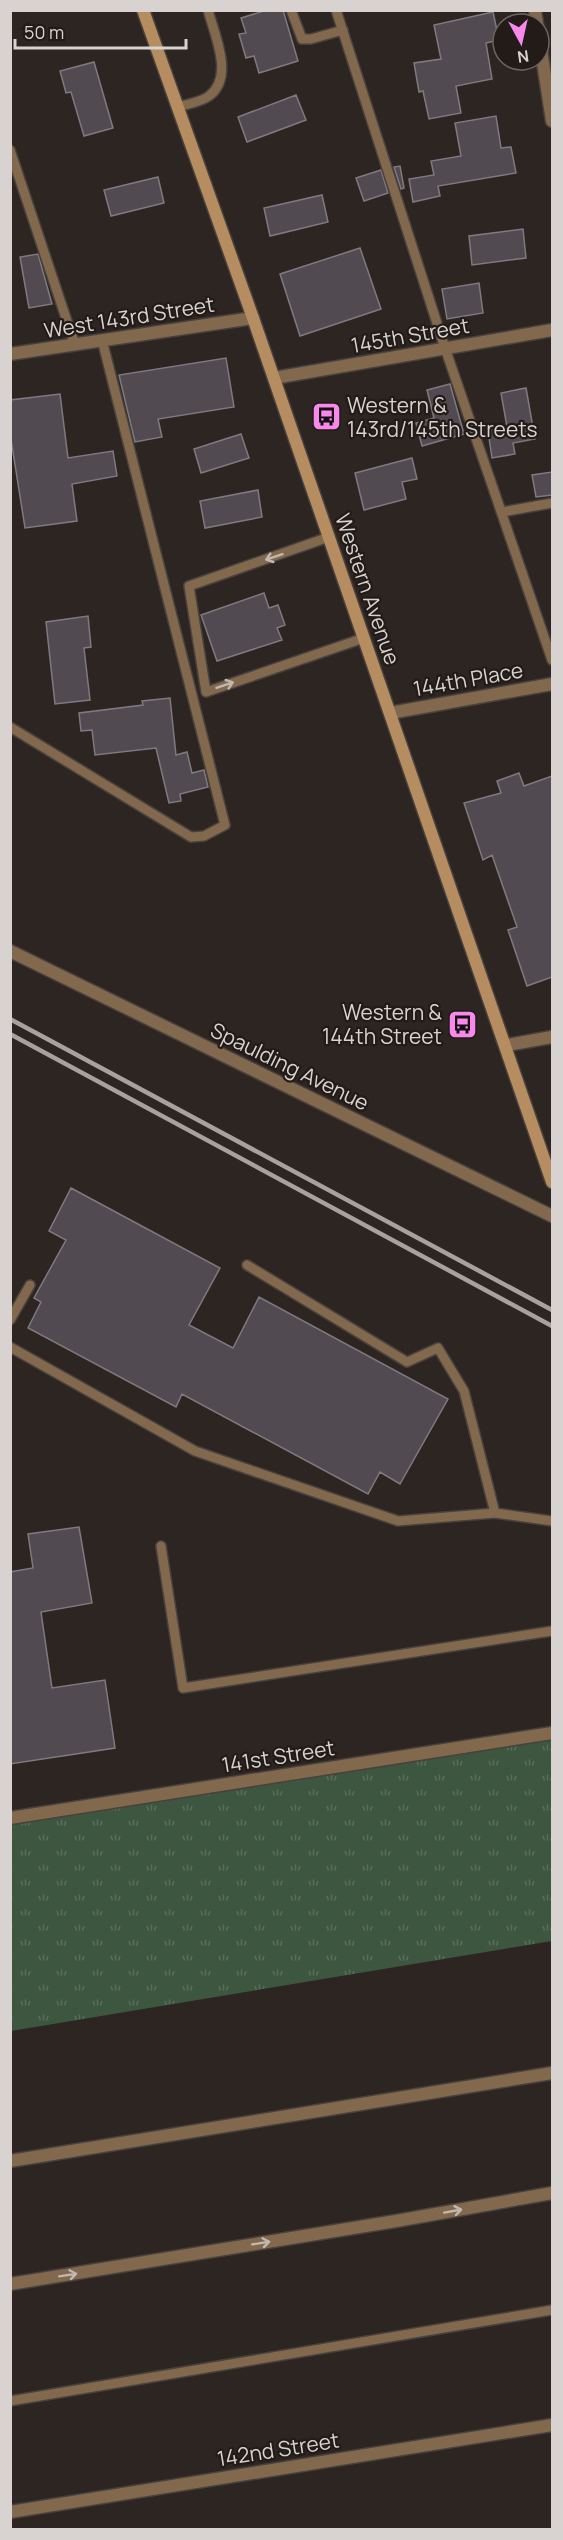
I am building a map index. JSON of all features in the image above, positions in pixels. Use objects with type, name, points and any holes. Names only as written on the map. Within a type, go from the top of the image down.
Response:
[{"type":"main road","name":"Western Avenue","points":[[143,10],[507,1045],[552,1182]]},
{"type":"street","points":[[544,72],[552,121]]},
{"type":"street","name":"West 143rd Street","points":[[10,354],[253,318]]},
{"type":"street","name":"145th Street","points":[[274,378],[552,330]]},
{"type":"street","name":"144th Place","points":[[390,713],[552,684]]},
{"type":"street","name":"Spaulding Avenue","points":[[11,948],[552,1216]]},
{"type":"street","points":[[507,1045],[552,1038]]},
{"type":"street","name":"141st Street","points":[[10,1818],[552,1733]]},
{"type":"street","points":[[10,2161],[552,2073]]},
{"type":"street","points":[[10,2284],[552,2193]]},
{"type":"street","name":"142nd Street","points":[[10,2512],[552,2426]]},
{"type":"lane","points":[[178,107],[208,97],[218,86],[221,69],[219,49],[208,10]]},
{"type":"lane","points":[[291,10],[302,39],[311,39],[342,30]]},
{"type":"lane","points":[[336,10],[445,348],[552,660]]},
{"type":"lane","points":[[10,150],[15,174],[75,345]]},
{"type":"lane","points":[[10,727],[191,837],[204,836],[225,825],[102,340]]},
{"type":"lane","points":[[502,512],[552,503]]},
{"type":"lane","points":[[329,537],[189,586],[206,692],[364,638]]},
{"type":"lane","points":[[247,1265],[407,1362],[438,1348],[464,1391],[495,1513]]},
{"type":"lane","points":[[10,1320],[30,1285]]},
{"type":"lane","points":[[10,1347],[195,1450],[398,1521],[495,1513],[552,1521]]},
{"type":"lane","points":[[161,1546],[183,1688],[552,1631]]},
{"type":"lane","points":[[10,2401],[552,2310]]},
{"type":"green space","points":[[552,1733],[552,1941],[11,2031],[11,1818]]},
{"type":"building","points":[[267,10],[283,10],[298,61],[259,73],[254,56],[246,58],[239,34],[246,33],[241,18]]},
{"type":"building","points":[[491,12],[491,42],[486,43],[492,79],[456,86],[461,113],[429,119],[423,91],[419,92],[414,63],[441,59],[434,25]]},
{"type":"building","points":[[94,62],[113,128],[84,136],[71,92],[66,93],[60,71]]},
{"type":"building","points":[[296,95],[306,120],[247,142],[238,117]]},
{"type":"building","points":[[496,116],[501,148],[511,147],[516,173],[438,186],[440,196],[413,202],[409,179],[434,175],[431,161],[461,156],[455,123]]},
{"type":"building","points":[[400,166],[404,188],[401,189],[394,167]]},
{"type":"building","points":[[381,170],[388,193],[364,201],[356,178]]},
{"type":"building","points":[[158,177],[164,203],[111,216],[104,190]]},
{"type":"building","points":[[322,195],[328,222],[270,236],[264,208]]},
{"type":"building","points":[[523,229],[526,258],[472,265],[469,236]]},
{"type":"building","points":[[360,248],[381,309],[300,336],[280,274]]},
{"type":"building","points":[[38,254],[52,304],[29,308],[20,257]]},
{"type":"building","points":[[479,283],[483,313],[447,319],[442,289]]},
{"type":"building","points":[[226,358],[234,407],[158,419],[162,437],[135,442],[119,375]]},
{"type":"building","points":[[450,384],[464,434],[422,446],[416,423],[434,418],[427,390]]},
{"type":"building","points":[[526,388],[535,439],[513,443],[515,454],[492,458],[488,431],[507,427],[501,393]]},
{"type":"building","points":[[60,394],[68,458],[113,451],[117,476],[72,484],[77,521],[25,528],[10,433],[10,400]]},
{"type":"building","points":[[241,434],[249,458],[201,473],[194,449]]},
{"type":"building","points":[[412,458],[417,479],[402,482],[406,499],[364,510],[355,473]]},
{"type":"building","points":[[552,472],[552,495],[536,497],[532,475]]},
{"type":"building","points":[[258,490],[262,517],[205,528],[200,501]]},
{"type":"building","points":[[264,593],[269,608],[278,605],[285,625],[277,628],[282,640],[217,661],[201,615]]},
{"type":"building","points":[[88,616],[91,647],[84,648],[90,700],[55,704],[46,622]]},
{"type":"building","points":[[170,698],[176,755],[187,752],[192,773],[204,770],[208,787],[180,794],[181,801],[169,803],[156,748],[95,755],[92,730],[81,731],[79,713],[143,705],[142,701]]},
{"type":"building","points":[[519,773],[524,786],[552,776],[552,977],[527,986],[508,930],[517,927],[492,855],[483,860],[464,803],[501,793],[497,781]]},
{"type":"building","points":[[71,1188],[220,1268],[189,1325],[233,1348],[259,1297],[448,1399],[400,1484],[380,1472],[368,1494],[182,1394],[176,1407],[28,1328],[41,1302],[34,1298],[66,1240],[49,1231]]},
{"type":"building","points":[[79,1527],[92,1603],[41,1612],[52,1688],[105,1680],[115,1748],[10,1764],[10,1572],[33,1568],[28,1534]]},
{"type":"railway","points":[[10,1019],[552,1310]]},
{"type":"railway","points":[[10,1034],[552,1326]]},
{"type":"place","name":"Western & 143rd/145th Streets","points":[[326,417]]},
{"type":"place","name":"Western & 144th Street","points":[[463,1024]]}]
